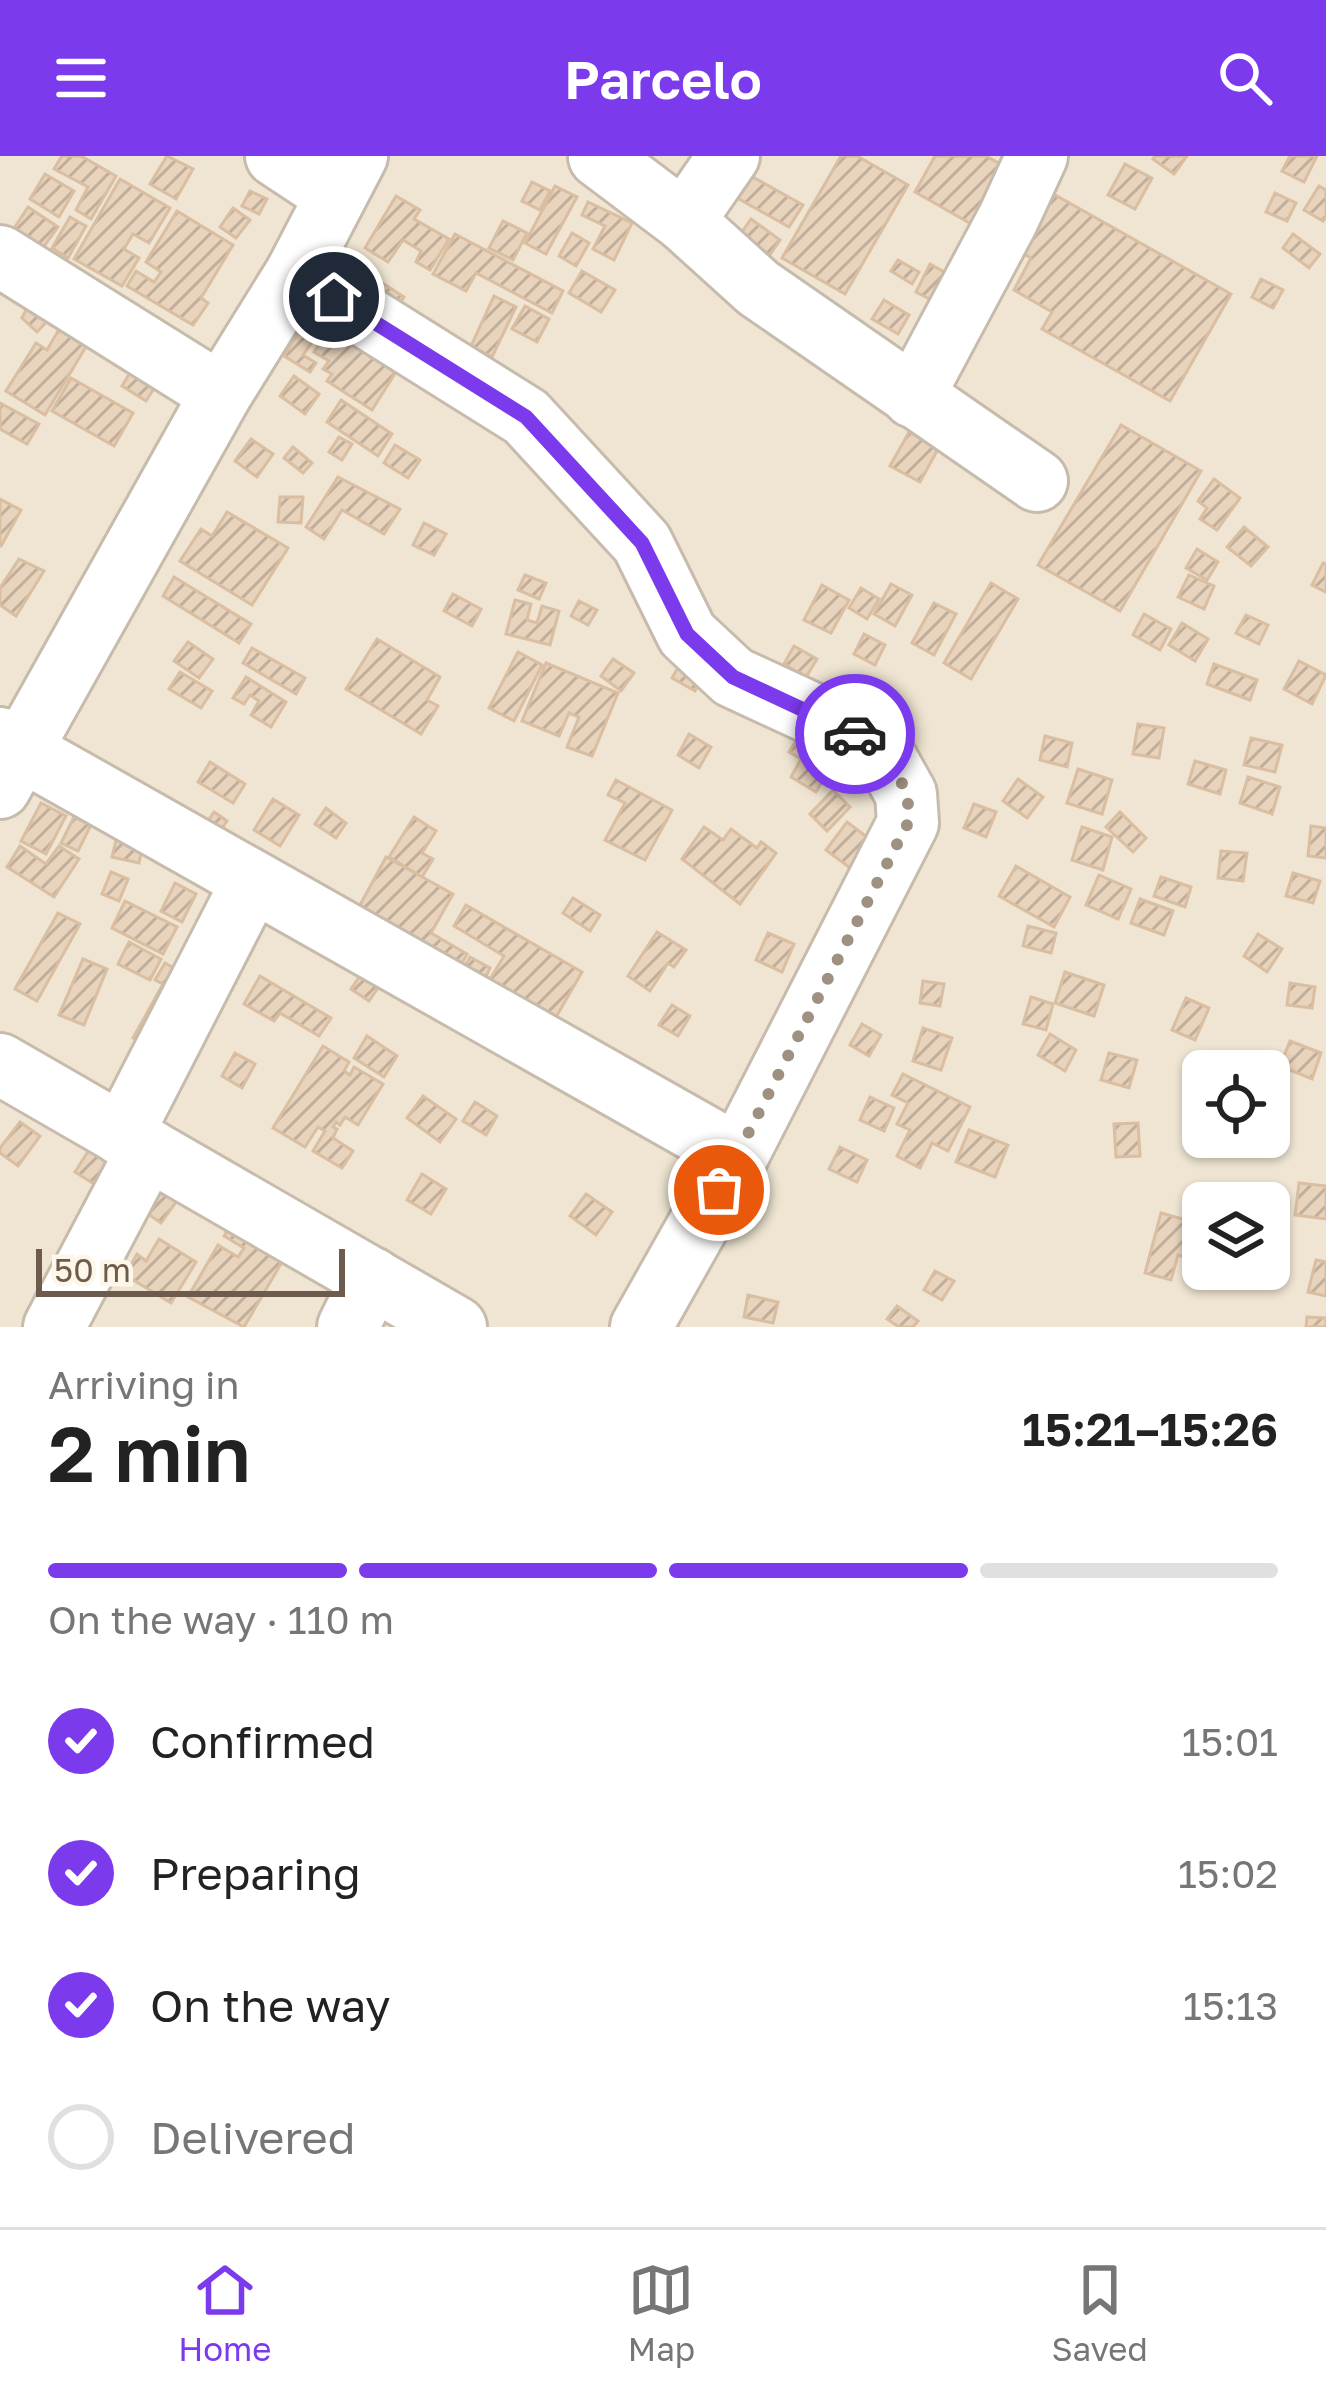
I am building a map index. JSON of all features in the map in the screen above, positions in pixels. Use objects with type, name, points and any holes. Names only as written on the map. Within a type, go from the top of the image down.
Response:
[{"type":"street","points":[[276,156],[346,176],[296,273],[7,759],[252,882],[739,1155]]},
{"type":"street","points":[[598,156],[684,221],[758,288],[1037,481]]},
{"type":"street","points":[[684,221],[729,156]]},
{"type":"street","points":[[913,397],[1037,156]]},
{"type":"street","points":[[296,273],[526,417],[642,543],[687,634],[733,677],[867,739],[887,760],[906,794],[908,823],[739,1155],[640,1327]]},
{"type":"street","points":[[6,275],[221,394]]},
{"type":"street","points":[[54,1327],[252,882]]},
{"type":"street","points":[[0,1064],[135,1142],[360,1303],[456,1327]]},
{"type":"shaded area","points":[[0,156],[1326,156],[1326,1327],[0,1327]]},
{"type":"building","points":[[62,156],[81,156],[116,176],[91,219],[76,210],[88,187],[54,169]]},
{"type":"building","points":[[167,156],[193,169],[176,199],[150,184]]},
{"type":"building","points":[[841,156],[857,156],[908,185],[845,294],[782,258]]},
{"type":"building","points":[[935,156],[986,156],[1231,294],[1170,401],[1042,329],[1052,312],[1014,290],[1031,258],[915,192]]},
{"type":"building","points":[[1155,156],[1187,156],[1174,174]]},
{"type":"building","points":[[1290,156],[1317,156],[1304,182],[1282,171]]},
{"type":"building","points":[[1125,164],[1152,178],[1135,209],[1108,195]]},
{"type":"building","points":[[742,171],[803,205],[789,227],[730,194]]},
{"type":"building","points":[[45,174],[74,191],[59,217],[30,199]]},
{"type":"building","points":[[120,179],[170,208],[149,243],[133,234],[124,249],[139,258],[122,286],[74,259]]},
{"type":"building","points":[[532,182],[550,191],[540,210],[522,201]]},
{"type":"building","points":[[555,186],[577,197],[546,254],[525,243]]},
{"type":"building","points":[[1319,186],[1326,190],[1323,221],[1304,210]]},
{"type":"building","points":[[250,191],[267,199],[259,214],[242,206]]},
{"type":"building","points":[[1275,193],[1296,203],[1287,221],[1266,212]]},
{"type":"building","points":[[396,196],[420,210],[414,219],[449,239],[430,270],[416,262],[421,251],[403,240],[388,262],[365,248]]},
{"type":"building","points":[[588,202],[632,223],[614,260],[593,249],[605,226],[582,215]]},
{"type":"building","points":[[28,207],[58,227],[42,249],[13,230]]},
{"type":"building","points":[[233,208],[250,220],[236,238],[220,227]]},
{"type":"building","points":[[177,211],[233,245],[201,298],[208,303],[193,325],[127,286],[136,271],[154,282],[161,272],[146,262]]},
{"type":"building","points":[[70,217],[86,226],[68,258],[52,248]]},
{"type":"building","points":[[751,219],[780,240],[767,259],[737,239]]},
{"type":"building","points":[[503,221],[527,233],[513,260],[489,248]]},
{"type":"building","points":[[572,233],[589,243],[576,266],[559,256]]},
{"type":"building","points":[[455,234],[563,291],[552,313],[476,273],[466,291],[433,274]]},
{"type":"building","points":[[1293,234],[1320,254],[1309,268],[1283,248]]},
{"type":"building","points":[[338,256],[357,269],[344,288],[325,274]]},
{"type":"building","points":[[898,260],[919,272],[912,284],[891,271]]},
{"type":"building","points":[[930,264],[959,280],[945,307],[916,292]]},
{"type":"building","points":[[582,271],[615,290],[601,312],[569,293]]},
{"type":"building","points":[[376,279],[404,297],[392,316],[365,299]]},
{"type":"building","points":[[1261,279],[1283,290],[1273,308],[1252,297]]},
{"type":"building","points":[[494,296],[516,307],[492,357],[471,346]]},
{"type":"building","points":[[31,300],[56,312],[37,332],[22,318]]},
{"type":"building","points":[[323,300],[408,353],[372,410],[327,381],[332,374],[323,369],[329,361],[314,352],[321,342],[303,331]]},
{"type":"building","points":[[884,300],[909,315],[898,334],[872,319]]},
{"type":"building","points":[[525,306],[549,319],[537,342],[512,329]]},
{"type":"building","points":[[65,319],[93,335],[45,415],[6,391],[36,343],[47,350]]},
{"type":"building","points":[[298,333],[312,342],[303,355],[316,363],[310,372],[284,356]]},
{"type":"building","points":[[140,356],[165,371],[146,401],[122,386]]},
{"type":"building","points":[[294,376],[319,394],[305,414],[280,396]]},
{"type":"building","points":[[71,378],[133,413],[114,446],[52,411]]},
{"type":"building","points":[[341,400],[392,434],[378,456],[327,422]]},
{"type":"building","points":[[0,403],[39,424],[27,444],[0,429]]},
{"type":"building","points":[[1121,425],[1201,471],[1120,611],[1038,565]]},
{"type":"building","points":[[909,432],[938,449],[920,482],[890,466]]},
{"type":"building","points":[[339,437],[352,444],[342,460],[329,452]]},
{"type":"building","points":[[251,439],[273,454],[257,477],[235,461]]},
{"type":"building","points":[[395,445],[420,460],[408,478],[384,463]]},
{"type":"building","points":[[293,447],[312,463],[303,473],[284,458]]},
{"type":"building","points":[[338,477],[400,509],[384,534],[342,510],[324,539],[306,527]]},
{"type":"building","points":[[1214,479],[1240,498],[1217,530],[1200,519],[1207,508],[1198,501]]},
{"type":"building","points":[[280,497],[303,497],[301,523],[278,522]]},
{"type":"building","points":[[0,499],[21,510],[1,546],[0,546]]},
{"type":"building","points":[[227,512],[288,548],[252,605],[180,561],[201,529],[212,536]]},
{"type":"building","points":[[424,523],[446,534],[434,555],[413,545]]},
{"type":"building","points":[[1244,527],[1268,547],[1251,566],[1227,547]]},
{"type":"building","points":[[1197,549],[1218,562],[1207,580],[1186,568]]},
{"type":"building","points":[[19,559],[44,571],[16,616],[0,605],[0,588]]},
{"type":"building","points":[[1326,564],[1326,592],[1312,585]]},
{"type":"building","points":[[525,575],[546,583],[539,599],[518,590]]},
{"type":"building","points":[[1189,575],[1214,586],[1204,609],[1178,597]]},
{"type":"building","points":[[174,577],[251,624],[239,643],[163,596]]},
{"type":"building","points":[[991,583],[1018,599],[971,679],[944,663]]},
{"type":"building","points":[[891,584],[912,595],[895,626],[874,614]]},
{"type":"building","points":[[822,585],[849,600],[831,633],[804,620]]},
{"type":"building","points":[[861,588],[879,599],[867,619],[849,608]]},
{"type":"building","points":[[453,594],[481,609],[472,626],[444,611]]},
{"type":"building","points":[[515,600],[531,604],[527,620],[537,623],[542,606],[559,611],[550,645],[506,634]]},
{"type":"building","points":[[579,601],[597,610],[588,625],[571,616]]},
{"type":"building","points":[[934,603],[956,614],[934,655],[912,643]]},
{"type":"building","points":[[1144,614],[1171,629],[1160,650],[1133,635]]},
{"type":"building","points":[[1246,615],[1268,625],[1259,644],[1236,633]]},
{"type":"building","points":[[1182,623],[1208,639],[1195,661],[1169,645]]},
{"type":"building","points":[[864,634],[885,645],[875,665],[854,654]]},
{"type":"building","points":[[377,639],[440,677],[427,700],[438,706],[421,734],[346,689]]},
{"type":"building","points":[[188,642],[213,659],[199,678],[174,661]]},
{"type":"building","points":[[794,646],[817,659],[806,677],[784,664]]},
{"type":"building","points":[[252,648],[305,678],[296,694],[243,663]]},
{"type":"building","points":[[518,652],[542,665],[514,721],[489,708]]},
{"type":"building","points":[[613,659],[634,673],[621,691],[601,676]]},
{"type":"building","points":[[682,661],[704,674],[695,691],[672,678]]},
{"type":"building","points":[[1299,661],[1326,675],[1312,704],[1284,689]]},
{"type":"building","points":[[546,663],[618,693],[592,756],[567,747],[579,717],[569,713],[559,736],[522,721]]},
{"type":"building","points":[[1214,664],[1257,680],[1250,700],[1207,684]]},
{"type":"building","points":[[180,672],[212,691],[201,708],[169,689]]},
{"type":"building","points":[[246,677],[286,702],[271,727],[251,715],[259,701],[250,695],[244,704],[233,698]]},
{"type":"building","points":[[866,700],[893,714],[881,739],[853,726]]},
{"type":"building","points":[[1138,724],[1164,728],[1159,758],[1133,754]]},
{"type":"building","points":[[804,728],[841,750],[816,792],[791,777],[801,759],[789,752]]},
{"type":"building","points":[[689,734],[711,747],[699,768],[678,755]]},
{"type":"building","points":[[1045,736],[1072,743],[1067,767],[1040,760]]},
{"type":"building","points":[[1251,738],[1282,745],[1275,772],[1244,765]]},
{"type":"building","points":[[1195,761],[1226,770],[1220,794],[1188,784]]},
{"type":"building","points":[[210,762],[245,784],[233,803],[198,782]]},
{"type":"building","points":[[1078,769],[1112,780],[1102,814],[1067,803]]},
{"type":"building","points":[[1248,777],[1280,787],[1272,814],[1240,803]]},
{"type":"building","points":[[1018,779],[1043,797],[1027,818],[1003,801]]},
{"type":"building","points":[[616,780],[672,810],[645,860],[605,840],[625,803],[608,795]]},
{"type":"building","points":[[833,790],[850,807],[827,831],[810,814]]},
{"type":"building","points":[[273,799],[299,815],[280,846],[254,830]]},
{"type":"building","points":[[41,803],[66,816],[46,854],[21,841]]},
{"type":"building","points":[[974,804],[996,812],[986,837],[964,828]]},
{"type":"building","points":[[326,808],[346,823],[336,838],[315,824]]},
{"type":"building","points":[[214,812],[227,821],[214,840],[201,831]]},
{"type":"building","points":[[1120,812],[1146,838],[1133,852],[1106,827]]},
{"type":"building","points":[[74,817],[91,825],[78,851],[61,843]]},
{"type":"building","points":[[414,817],[436,831],[422,853],[433,859],[422,877],[389,857]]},
{"type":"building","points":[[847,822],[871,840],[850,868],[826,850]]},
{"type":"building","points":[[1311,826],[1326,828],[1326,858],[1308,856]]},
{"type":"building","points":[[704,827],[723,840],[731,829],[757,848],[761,842],[776,853],[740,904],[682,859]]},
{"type":"building","points":[[1082,827],[1112,837],[1103,870],[1072,860]]},
{"type":"building","points":[[118,832],[144,839],[139,863],[112,857]]},
{"type":"building","points":[[20,846],[46,864],[59,846],[79,859],[54,897],[7,867]]},
{"type":"building","points":[[1221,851],[1247,853],[1243,881],[1218,878]]},
{"type":"building","points":[[386,857],[453,894],[431,933],[467,954],[455,976],[352,920]]},
{"type":"building","points":[[1016,866],[1070,897],[1054,927],[999,896]]},
{"type":"building","points":[[111,872],[128,879],[119,901],[102,894]]},
{"type":"building","points":[[1293,873],[1320,881],[1313,903],[1286,896]]},
{"type":"building","points":[[1099,875],[1131,889],[1118,919],[1086,905]]},
{"type":"building","points":[[1161,877],[1191,887],[1185,907],[1154,896]]},
{"type":"building","points":[[175,883],[196,894],[182,922],[161,911]]},
{"type":"building","points":[[573,898],[600,915],[590,931],[563,913]]},
{"type":"building","points":[[1140,899],[1173,911],[1164,935],[1131,923]]},
{"type":"building","points":[[125,901],[177,927],[163,954],[112,928]]},
{"type":"building","points":[[466,905],[582,972],[552,1024],[486,986],[504,956],[454,926]]},
{"type":"building","points":[[58,913],[80,924],[37,1001],[15,989]]},
{"type":"building","points":[[1028,926],[1056,933],[1051,953],[1023,946]]},
{"type":"building","points":[[657,932],[686,950],[674,967],[668,963],[650,991],[628,976]]},
{"type":"building","points":[[768,933],[794,944],[782,972],[756,960]]},
{"type":"building","points":[[1258,934],[1282,949],[1267,972],[1244,956]]},
{"type":"building","points":[[129,942],[161,959],[150,980],[118,964]]},
{"type":"building","points":[[470,957],[490,968],[482,985],[461,974]]},
{"type":"building","points":[[83,959],[107,969],[84,1025],[59,1015]]},
{"type":"building","points":[[165,963],[192,978],[154,1049],[133,1038],[163,984],[155,980]]},
{"type":"building","points":[[364,970],[382,982],[369,1001],[351,989]]},
{"type":"building","points":[[1065,972],[1104,985],[1094,1016],[1055,1003]]},
{"type":"building","points":[[260,976],[331,1018],[319,1036],[280,1013],[274,1021],[244,1004]]},
{"type":"building","points":[[923,981],[944,984],[940,1006],[920,1003]]},
{"type":"building","points":[[1290,983],[1315,987],[1312,1008],[1287,1005]]},
{"type":"building","points":[[1031,997],[1053,1004],[1046,1030],[1023,1024]]},
{"type":"building","points":[[1186,998],[1209,1008],[1195,1040],[1172,1030]]},
{"type":"building","points":[[672,1005],[690,1016],[678,1036],[659,1025]]},
{"type":"building","points":[[862,1024],[881,1035],[869,1056],[850,1045]]},
{"type":"building","points":[[923,1028],[952,1038],[941,1070],[913,1061]]},
{"type":"building","points":[[1050,1034],[1076,1050],[1065,1071],[1038,1055]]},
{"type":"building","points":[[367,1036],[397,1056],[384,1077],[354,1058]]},
{"type":"building","points":[[1290,1041],[1321,1053],[1312,1079],[1290,1070]]},
{"type":"building","points":[[323,1046],[349,1062],[344,1071],[350,1075],[354,1067],[383,1084],[358,1125],[345,1117],[333,1127],[337,1129],[333,1138],[353,1151],[342,1168],[313,1151],[325,1131],[318,1127],[305,1147],[273,1128]]},
{"type":"building","points":[[235,1053],[255,1064],[242,1088],[222,1076]]},
{"type":"building","points":[[1109,1053],[1137,1060],[1129,1088],[1101,1080]]},
{"type":"building","points":[[903,1074],[970,1107],[948,1151],[932,1143],[920,1168],[897,1156],[910,1130],[897,1124],[908,1103],[892,1095]]},
{"type":"building","points":[[423,1096],[456,1119],[440,1142],[407,1118]]},
{"type":"building","points":[[870,1097],[894,1108],[884,1131],[860,1120]]},
{"type":"building","points":[[475,1102],[497,1116],[486,1135],[463,1121]]},
{"type":"building","points":[[20,1122],[40,1136],[18,1166],[0,1148]]},
{"type":"building","points":[[1138,1123],[1140,1156],[1116,1157],[1114,1124]]},
{"type":"building","points":[[969,1130],[1008,1145],[995,1177],[956,1162]]},
{"type":"building","points":[[96,1139],[123,1156],[102,1189],[75,1172]]},
{"type":"building","points":[[840,1147],[867,1160],[857,1182],[829,1169]]},
{"type":"building","points":[[422,1174],[446,1189],[431,1214],[407,1200]]},
{"type":"building","points":[[1299,1183],[1326,1186],[1326,1219],[1295,1215]]},
{"type":"building","points":[[159,1189],[176,1202],[161,1223],[144,1211]]},
{"type":"building","points":[[586,1194],[612,1212],[596,1235],[570,1216]]},
{"type":"building","points":[[1161,1213],[1182,1219],[1182,1256],[1178,1255],[1171,1280],[1145,1273]]},
{"type":"building","points":[[235,1218],[289,1250],[244,1327],[188,1297],[218,1245],[238,1257],[244,1248],[224,1236]]},
{"type":"building","points":[[159,1239],[196,1262],[171,1303],[125,1275],[137,1254],[146,1261]]},
{"type":"building","points":[[1316,1260],[1326,1262],[1326,1296],[1308,1292]]},
{"type":"building","points":[[935,1271],[954,1281],[942,1300],[924,1290]]},
{"type":"building","points":[[748,1295],[778,1302],[773,1323],[744,1317]]},
{"type":"building","points":[[897,1306],[918,1321],[913,1327],[899,1327],[887,1319]]},
{"type":"building","points":[[1307,1317],[1326,1318],[1326,1327],[1306,1327]]},
{"type":"way so far","points":[[719,1190],[908,823],[906,794],[887,760],[867,739],[855,734]]},
{"type":"route","points":[[334,297],[526,417],[642,543],[687,634],[733,677],[855,734]]}]
